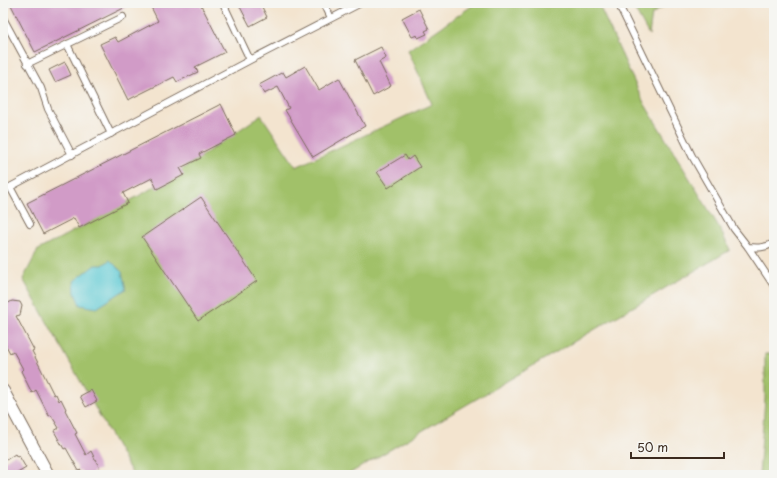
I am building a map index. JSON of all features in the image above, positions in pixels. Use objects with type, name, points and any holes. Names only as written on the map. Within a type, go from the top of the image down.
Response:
[{"type":"street","points":[[3,391],[48,475]]},
{"type":"lane","points":[[223,3],[250,60]]},
{"type":"lane","points":[[324,3],[331,18]]},
{"type":"lane","points":[[30,224],[10,187],[360,3]]},
{"type":"lane","points":[[618,3],[692,156],[734,229],[774,286]]},
{"type":"lane","points":[[27,64],[122,17]]},
{"type":"lane","points":[[3,18],[41,88],[48,109],[72,155]]},
{"type":"lane","points":[[67,44],[112,134]]},
{"type":"lane","points":[[748,247],[758,248],[769,246],[774,243]]},
{"type":"green space","points":[[476,3],[598,3],[644,103],[719,227],[730,250],[347,475],[133,475],[23,279],[38,250],[144,193],[184,168],[261,115],[296,167],[432,104],[408,50]]},
{"type":"green space","points":[[631,3],[670,3],[652,14],[649,35]]},
{"type":"green space","points":[[765,354],[774,354],[774,475],[759,475],[765,399]]},
{"type":"water","points":[[110,260],[122,272],[126,289],[97,308],[80,305],[75,293],[74,281],[95,265],[103,265]]},
{"type":"building","points":[[10,3],[134,3],[35,52]]},
{"type":"building","points":[[149,3],[200,3],[225,52],[195,67],[198,72],[177,82],[174,77],[128,100],[100,44],[115,37],[118,42],[158,21]]},
{"type":"building","points":[[238,3],[260,3],[267,17],[250,26]]},
{"type":"building","points":[[419,9],[429,29],[425,31],[427,34],[418,38],[417,35],[412,37],[402,18]]},
{"type":"building","points":[[381,47],[386,58],[379,62],[391,86],[373,96],[355,60]]},
{"type":"building","points":[[65,62],[71,75],[55,82],[49,70]]},
{"type":"building","points":[[305,66],[319,90],[339,78],[365,126],[313,157],[285,110],[289,108],[278,87],[264,94],[259,85],[283,72],[286,77]]},
{"type":"building","points":[[221,104],[236,135],[199,154],[201,158],[180,168],[184,175],[157,189],[152,178],[123,193],[128,203],[79,228],[74,218],[43,234],[27,203]]},
{"type":"building","points":[[405,155],[408,160],[413,156],[420,167],[388,188],[377,172]]},
{"type":"building","points":[[201,197],[257,281],[198,321],[142,237]]},
{"type":"building","points":[[12,301],[20,302],[22,306],[20,315],[16,316],[34,350],[32,351],[54,395],[56,394],[59,401],[61,399],[77,433],[75,434],[86,455],[91,451],[100,469],[88,475],[84,475],[81,470],[79,471],[66,448],[64,449],[54,431],[59,428],[51,415],[49,416],[36,390],[32,393],[21,371],[23,369],[13,351],[10,353],[3,340],[3,306]]},
{"type":"building","points":[[91,390],[97,401],[86,407],[80,396]]},
{"type":"building","points":[[15,454],[17,457],[19,456],[26,468],[14,475],[8,475],[3,467],[3,462]]}]
